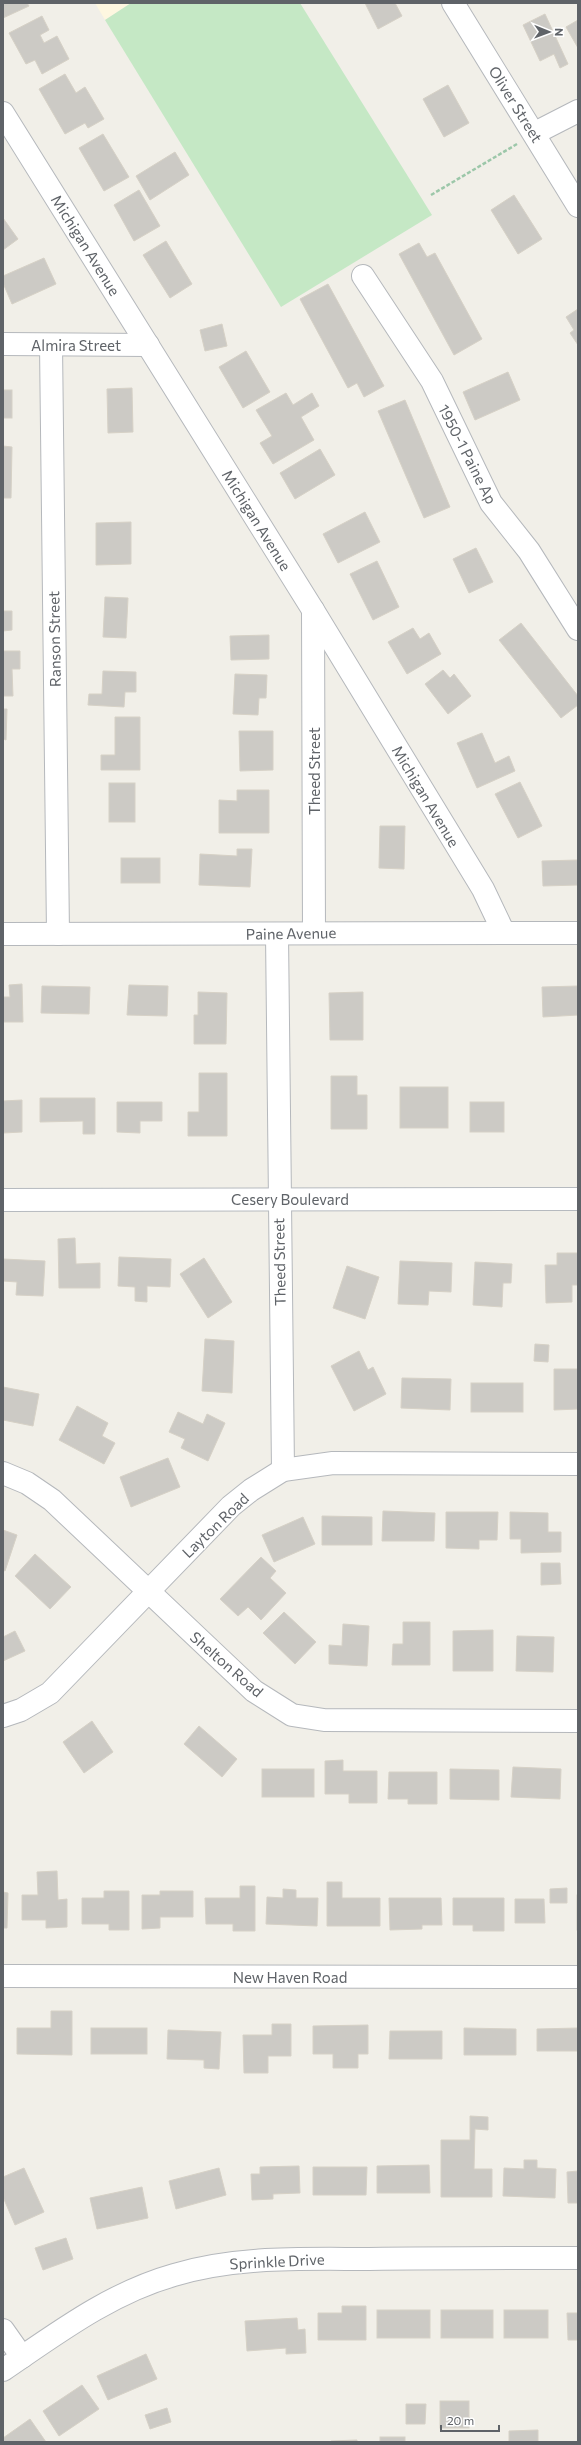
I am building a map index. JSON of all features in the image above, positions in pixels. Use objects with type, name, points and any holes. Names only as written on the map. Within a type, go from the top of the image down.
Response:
[{"type":"street","name":"Oliver Street","points":[[452,3],[535,134],[578,206]]},
{"type":"street","points":[[535,134],[578,111]]},
{"type":"street","name":"Michigan Avenue","points":[[3,113],[313,610],[483,890],[503,931]]},
{"type":"street","name":"1950-1 Paine Ap","points":[[363,276],[432,381],[491,503],[529,551],[578,629]]},
{"type":"street","name":"Almira Street","points":[[3,344],[148,345]]},
{"type":"street","name":"Ranson Street","points":[[51,345],[58,934]]},
{"type":"street","name":"Theed Street","points":[[313,610],[314,933]]},
{"type":"street","name":"Paine Avenue","points":[[3,934],[277,934],[503,931],[578,933]]},
{"type":"street","name":"Theed Street","points":[[277,934],[278,1199],[283,1470]]},
{"type":"street","name":"Cesery Boulevard","points":[[3,1200],[578,1199]]},
{"type":"street","name":"Layton Road","points":[[3,1716],[21,1710],[50,1693],[231,1506],[251,1490],[283,1470],[333,1463],[578,1464]]},
{"type":"street","name":"Shelton Road","points":[[3,1473],[27,1483],[52,1500],[254,1691],[292,1715],[324,1720],[578,1721]]},
{"type":"street","name":"New Haven Road","points":[[3,1976],[578,1977]]},
{"type":"street","name":"Sprinkle Drive","points":[[3,2370],[66,2326],[123,2294],[173,2275],[222,2264],[279,2259],[578,2258]]},
{"type":"street","points":[[3,2330],[22,2357]]},
{"type":"path","points":[[431,195],[535,134]]},
{"type":"shaded area","points":[[95,3],[131,3],[105,20]]},
{"type":"green space","points":[[131,3],[300,3],[432,215],[281,307],[105,20]]},
{"type":"building","points":[[3,3],[27,3],[29,6],[3,18]]},
{"type":"building","points":[[365,3],[395,3],[402,16],[378,29]]},
{"type":"building","points":[[545,14],[568,64],[560,68],[554,54],[540,61],[523,25]]},
{"type":"building","points":[[42,16],[49,30],[40,35],[44,43],[57,36],[69,59],[42,74],[35,60],[26,64],[9,33]]},
{"type":"building","points":[[578,20],[578,48],[566,27]]},
{"type":"building","points":[[65,74],[76,93],[85,87],[104,119],[88,128],[85,123],[65,134],[39,89]]},
{"type":"building","points":[[448,85],[469,123],[444,137],[423,99]]},
{"type":"building","points":[[103,134],[129,177],[104,191],[79,148]]},
{"type":"building","points":[[175,152],[189,175],[150,200],[136,176]]},
{"type":"building","points":[[139,190],[160,226],[134,241],[114,205]]},
{"type":"building","points":[[514,195],[542,239],[518,254],[491,210]]},
{"type":"building","points":[[3,218],[18,239],[3,250]]},
{"type":"building","points":[[166,241],[192,284],[170,298],[143,255]]},
{"type":"building","points":[[419,243],[427,257],[435,253],[482,339],[454,355],[399,254]]},
{"type":"building","points":[[44,258],[56,284],[12,304],[3,283],[3,276]]},
{"type":"building","points":[[328,284],[384,386],[364,397],[357,383],[348,388],[300,299]]},
{"type":"building","points":[[578,309],[578,345],[570,333],[574,330],[566,317]]},
{"type":"building","points":[[222,324],[227,346],[205,351],[200,330]]},
{"type":"building","points":[[246,351],[270,392],[243,408],[219,367]]},
{"type":"building","points":[[508,372],[520,400],[475,420],[463,392]]},
{"type":"building","points":[[132,388],[133,432],[108,433],[107,389]]},
{"type":"building","points":[[3,390],[12,390],[12,418],[3,418]]},
{"type":"building","points":[[286,393],[293,405],[312,393],[319,406],[301,417],[314,440],[273,464],[260,443],[272,436],[256,410]]},
{"type":"building","points":[[405,400],[450,507],[424,518],[378,411]]},
{"type":"building","points":[[3,446],[12,447],[11,498],[3,498]]},
{"type":"building","points":[[320,449],[335,475],[295,499],[280,473]]},
{"type":"building","points":[[365,512],[380,542],[338,563],[323,534]]},
{"type":"building","points":[[131,522],[131,564],[96,565],[96,523]]},
{"type":"building","points":[[476,548],[493,582],[469,593],[453,559]]},
{"type":"building","points":[[377,561],[399,607],[373,620],[350,574]]},
{"type":"building","points":[[105,597],[128,598],[126,638],[103,637]]},
{"type":"building","points":[[3,611],[12,611],[12,630],[3,631]]},
{"type":"building","points":[[521,623],[578,696],[578,705],[561,718],[499,640]]},
{"type":"building","points":[[413,628],[420,639],[429,633],[441,654],[407,674],[388,642]]},
{"type":"building","points":[[269,635],[269,659],[231,660],[230,636]]},
{"type":"building","points":[[3,651],[20,651],[20,669],[12,669],[13,696],[3,696]]},
{"type":"building","points":[[443,670],[450,678],[454,674],[471,696],[448,714],[425,684]]},
{"type":"building","points":[[103,671],[136,672],[136,692],[125,692],[124,707],[88,705],[89,694],[102,694]]},
{"type":"building","points":[[235,674],[267,675],[266,698],[259,698],[258,715],[233,714]]},
{"type":"building","points":[[3,709],[7,709],[6,740],[3,739]]},
{"type":"building","points":[[115,717],[140,717],[140,770],[101,770],[101,755],[115,755]]},
{"type":"building","points":[[239,731],[273,731],[273,770],[240,771]]},
{"type":"building","points":[[482,733],[495,763],[509,756],[515,771],[477,788],[457,743]]},
{"type":"building","points":[[520,782],[542,826],[518,838],[495,794]]},
{"type":"building","points":[[109,783],[135,783],[135,822],[109,822]]},
{"type":"building","points":[[237,790],[269,790],[269,833],[219,833],[219,800],[237,801]]},
{"type":"building","points":[[380,826],[405,826],[404,869],[379,868]]},
{"type":"building","points":[[237,849],[252,849],[250,887],[199,885],[200,854],[237,856]]},
{"type":"building","points":[[121,858],[160,858],[160,883],[121,883]]},
{"type":"building","points":[[578,860],[578,885],[543,886],[542,861]]},
{"type":"building","points":[[22,984],[23,1022],[3,1022],[3,997],[10,997],[9,985]]},
{"type":"building","points":[[129,985],[168,986],[167,1016],[127,1015]]},
{"type":"building","points":[[42,986],[90,987],[89,1014],[41,1013]]},
{"type":"building","points":[[578,986],[578,1015],[543,1017],[542,987]]},
{"type":"building","points":[[198,992],[227,993],[226,1044],[194,1044],[194,1015],[198,1015]]},
{"type":"building","points":[[363,992],[363,1040],[330,1040],[329,993]]},
{"type":"building","points":[[199,1073],[227,1073],[227,1136],[188,1136],[188,1112],[199,1112]]},
{"type":"building","points":[[331,1076],[357,1076],[357,1095],[367,1095],[367,1129],[331,1129]]},
{"type":"building","points":[[400,1087],[448,1087],[448,1128],[400,1128]]},
{"type":"building","points":[[40,1098],[95,1098],[95,1134],[83,1134],[83,1121],[40,1122]]},
{"type":"building","points":[[22,1100],[22,1132],[3,1133],[3,1101]]},
{"type":"building","points":[[117,1102],[162,1102],[162,1121],[140,1121],[140,1133],[117,1132]]},
{"type":"building","points":[[470,1102],[504,1102],[504,1132],[470,1132]]},
{"type":"building","points":[[75,1238],[76,1264],[100,1263],[100,1288],[59,1288],[58,1239]]},
{"type":"building","points":[[557,1253],[578,1253],[578,1285],[572,1285],[572,1302],[546,1303],[545,1265],[557,1265]]},
{"type":"building","points":[[119,1257],[171,1259],[170,1287],[147,1286],[147,1302],[135,1301],[135,1287],[118,1286]]},
{"type":"building","points":[[204,1258],[232,1302],[208,1318],[180,1274]]},
{"type":"building","points":[[3,1259],[45,1261],[43,1296],[16,1295],[17,1282],[3,1281]]},
{"type":"building","points":[[400,1261],[452,1263],[451,1292],[429,1291],[428,1305],[398,1304]]},
{"type":"building","points":[[475,1262],[512,1264],[511,1283],[503,1283],[502,1307],[473,1305]]},
{"type":"building","points":[[347,1266],[379,1277],[365,1319],[333,1308]]},
{"type":"building","points":[[205,1339],[234,1341],[232,1393],[202,1391]]},
{"type":"building","points":[[535,1344],[549,1345],[548,1362],[534,1361]]},
{"type":"building","points":[[359,1351],[368,1370],[373,1367],[386,1394],[354,1411],[331,1366]]},
{"type":"building","points":[[554,1369],[578,1369],[578,1409],[554,1410]]},
{"type":"building","points":[[402,1378],[451,1379],[450,1410],[401,1408]]},
{"type":"building","points":[[471,1383],[523,1383],[523,1412],[471,1412]]},
{"type":"building","points":[[3,1387],[39,1394],[33,1426],[3,1420]]},
{"type":"building","points":[[77,1406],[108,1423],[102,1436],[115,1443],[104,1464],[59,1440]]},
{"type":"building","points":[[178,1412],[203,1424],[207,1414],[225,1423],[208,1461],[181,1448],[185,1439],[169,1432]]},
{"type":"building","points":[[168,1458],[180,1487],[131,1507],[120,1477]]},
{"type":"building","points":[[383,1511],[435,1513],[434,1541],[382,1541]]},
{"type":"building","points":[[446,1512],[498,1512],[497,1540],[479,1540],[479,1549],[446,1548]]},
{"type":"building","points":[[510,1512],[548,1513],[548,1532],[561,1532],[561,1552],[521,1553],[521,1539],[510,1539]]},
{"type":"building","points":[[322,1516],[372,1517],[372,1545],[322,1545]]},
{"type":"building","points":[[303,1517],[315,1544],[274,1562],[262,1535]]},
{"type":"building","points":[[3,1530],[17,1535],[5,1571],[3,1570]]},
{"type":"building","points":[[35,1554],[71,1587],[50,1609],[15,1576]]},
{"type":"building","points":[[261,1557],[276,1571],[270,1578],[286,1593],[261,1620],[248,1607],[238,1616],[220,1599]]},
{"type":"building","points":[[541,1563],[560,1563],[561,1584],[541,1585]]},
{"type":"building","points":[[284,1612],[316,1642],[295,1664],[263,1633]]},
{"type":"building","points":[[403,1622],[430,1622],[430,1665],[392,1665],[393,1644],[403,1644]]},
{"type":"building","points":[[343,1624],[369,1626],[367,1666],[329,1664],[329,1645],[342,1646]]},
{"type":"building","points":[[493,1630],[493,1671],[453,1671],[453,1631]]},
{"type":"building","points":[[15,1631],[25,1651],[3,1661],[3,1637]]},
{"type":"building","points":[[517,1636],[554,1637],[553,1672],[516,1671]]},
{"type":"building","points":[[92,1721],[113,1752],[84,1773],[63,1742]]},
{"type":"building","points":[[199,1726],[237,1759],[222,1777],[184,1744]]},
{"type":"building","points":[[343,1760],[343,1771],[377,1771],[377,1803],[349,1803],[349,1794],[325,1794],[325,1761]]},
{"type":"building","points":[[513,1767],[561,1769],[560,1799],[511,1797]]},
{"type":"building","points":[[262,1769],[314,1769],[314,1797],[262,1797]]},
{"type":"building","points":[[450,1769],[499,1770],[499,1800],[450,1799]]},
{"type":"building","points":[[389,1772],[437,1772],[437,1804],[408,1804],[408,1799],[388,1799]]},
{"type":"building","points":[[57,1871],[58,1900],[67,1899],[67,1927],[46,1928],[46,1920],[22,1920],[22,1895],[38,1895],[37,1872]]},
{"type":"building","points":[[327,1882],[342,1882],[342,1898],[380,1898],[380,1926],[327,1926]]},
{"type":"building","points":[[240,1886],[255,1886],[255,1931],[233,1931],[233,1924],[206,1924],[205,1898],[240,1898]]},
{"type":"building","points":[[567,1888],[567,1903],[550,1903],[550,1889]]},
{"type":"building","points":[[283,1889],[296,1890],[296,1898],[318,1898],[317,1926],[266,1924],[267,1897],[283,1898]]},
{"type":"building","points":[[104,1891],[129,1891],[129,1930],[109,1930],[109,1924],[82,1924],[82,1898],[104,1898]]},
{"type":"building","points":[[160,1891],[193,1891],[193,1917],[160,1917],[160,1928],[142,1929],[142,1895],[160,1895]]},
{"type":"building","points":[[3,1892],[8,1893],[7,1928],[3,1928]]},
{"type":"building","points":[[578,1895],[578,1930],[577,1930]]},
{"type":"building","points":[[389,1898],[441,1898],[442,1925],[422,1925],[422,1929],[390,1930]]},
{"type":"building","points":[[453,1898],[504,1898],[504,1931],[473,1931],[473,1925],[453,1925]]},
{"type":"building","points":[[515,1899],[544,1899],[545,1923],[515,1923]]},
{"type":"building","points":[[51,2011],[72,2011],[72,2055],[17,2054],[17,2028],[51,2028]]},
{"type":"building","points":[[272,2024],[291,2024],[291,2056],[268,2056],[268,2073],[244,2073],[243,2035],[272,2035]]},
{"type":"building","points":[[368,2025],[368,2054],[358,2054],[358,2068],[333,2068],[333,2054],[313,2054],[313,2026]]},
{"type":"building","points":[[91,2028],[147,2028],[147,2054],[91,2054]]},
{"type":"building","points":[[464,2028],[516,2029],[516,2055],[464,2055]]},
{"type":"building","points":[[578,2028],[578,2051],[537,2051],[537,2029]]},
{"type":"building","points":[[168,2030],[221,2032],[219,2069],[204,2068],[204,2060],[167,2059]]},
{"type":"building","points":[[390,2031],[442,2031],[442,2059],[389,2059]]},
{"type":"building","points":[[470,2116],[488,2117],[488,2130],[475,2129],[474,2169],[492,2169],[492,2197],[441,2197],[441,2140],[470,2140]]},
{"type":"building","points":[[524,2160],[537,2160],[537,2168],[556,2169],[555,2198],[503,2196],[504,2168],[524,2169]]},
{"type":"building","points":[[429,2165],[430,2193],[377,2193],[377,2166]]},
{"type":"building","points":[[299,2166],[300,2193],[273,2194],[273,2199],[252,2200],[251,2174],[260,2174],[260,2167]]},
{"type":"building","points":[[313,2167],[367,2167],[366,2195],[313,2195]]},
{"type":"building","points":[[24,2168],[44,2212],[15,2225],[3,2197],[3,2177]]},
{"type":"building","points":[[219,2168],[226,2195],[176,2209],[169,2181]]},
{"type":"building","points":[[578,2171],[578,2203],[568,2203],[567,2172]]},
{"type":"building","points":[[142,2187],[148,2218],[97,2229],[90,2198]]},
{"type":"building","points":[[66,2238],[73,2259],[43,2270],[35,2248]]},
{"type":"building","points":[[342,2306],[366,2306],[366,2340],[318,2340],[318,2313],[342,2313]]},
{"type":"building","points":[[377,2310],[430,2310],[430,2338],[377,2338]]},
{"type":"building","points":[[441,2310],[493,2310],[493,2338],[441,2338]]},
{"type":"building","points":[[504,2310],[548,2310],[548,2338],[504,2338]]},
{"type":"building","points":[[567,2313],[578,2313],[578,2340],[568,2340]]},
{"type":"building","points":[[297,2318],[298,2330],[305,2329],[306,2353],[286,2354],[286,2348],[247,2351],[245,2321]]},
{"type":"building","points":[[146,2354],[157,2379],[108,2400],[97,2376]]},
{"type":"building","points":[[82,2385],[99,2409],[59,2436],[43,2411]]},
{"type":"building","points":[[440,2401],[469,2401],[469,2428],[440,2428]]},
{"type":"building","points":[[406,2404],[426,2404],[425,2424],[406,2424]]},
{"type":"building","points":[[167,2408],[171,2422],[150,2429],[145,2415]]},
{"type":"building","points":[[30,2419],[46,2442],[3,2442],[3,2438]]},
{"type":"building","points":[[538,2430],[538,2442],[509,2442],[509,2431]]},
{"type":"building","points":[[380,2437],[405,2437],[405,2442],[380,2442]]},
{"type":"building","points":[[357,2440],[357,2442],[331,2442],[331,2441]]}]
